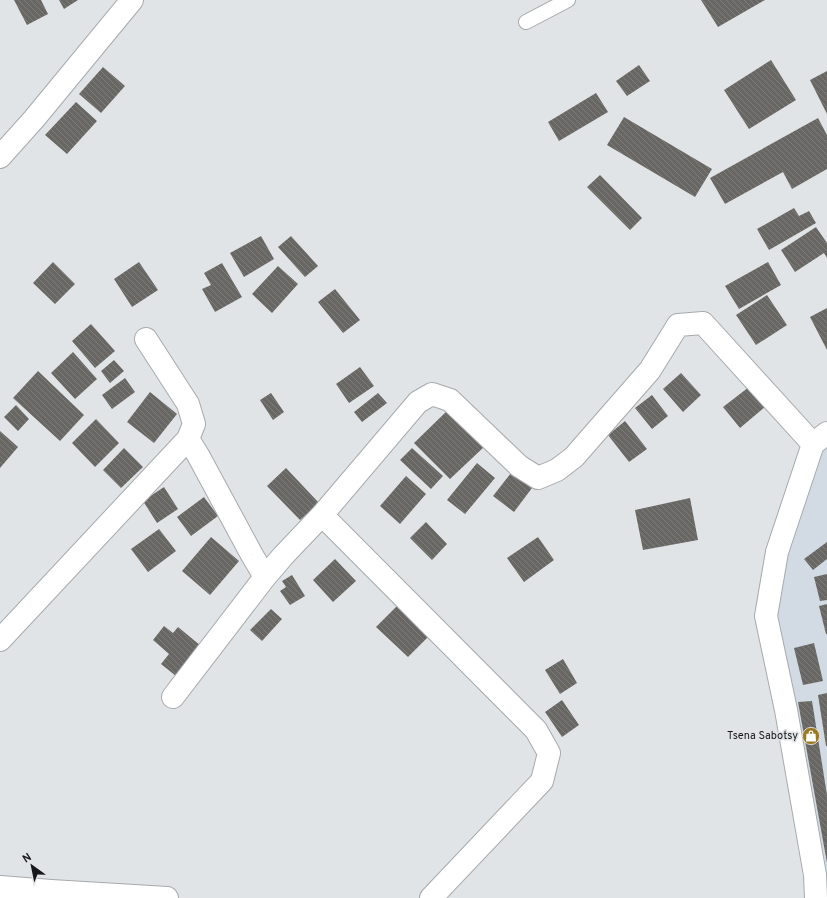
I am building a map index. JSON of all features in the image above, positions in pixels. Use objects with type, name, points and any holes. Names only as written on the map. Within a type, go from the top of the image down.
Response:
[{"type":"street","points":[[0,157],[34,119],[132,0]]},
{"type":"street","points":[[173,696],[265,577],[322,515],[418,402],[432,394],[450,400],[519,466],[538,478],[557,470],[574,457],[650,370],[678,325],[703,323],[820,438],[777,552],[766,616],[786,710],[815,875],[816,898]]},
{"type":"street","points":[[0,640],[188,439],[194,424],[188,404],[146,339]]},
{"type":"street","points":[[188,439],[265,577]]},
{"type":"street","points":[[322,515],[536,730],[549,753],[542,781],[430,898]]},
{"type":"street","points":[[0,886],[51,891],[167,898]]},
{"type":"lane","points":[[526,22],[568,0]]},
{"type":"shaded area","name":"Tsena Sabotsy","points":[[827,437],[827,898],[820,898],[770,591]]},
{"type":"building","points":[[14,0],[41,0],[48,14],[27,25]]},
{"type":"building","points":[[59,0],[78,0],[64,9]]},
{"type":"building","points":[[701,0],[765,0],[718,27]]},
{"type":"building","points":[[771,60],[796,100],[749,129],[724,90]]},
{"type":"building","points":[[639,65],[650,81],[627,96],[616,81]]},
{"type":"building","points":[[103,67],[125,86],[101,113],[79,94]]},
{"type":"building","points":[[827,71],[827,114],[810,80]]},
{"type":"building","points":[[596,93],[608,112],[559,141],[548,122]]},
{"type":"building","points":[[76,102],[97,121],[67,154],[45,135]]},
{"type":"building","points":[[624,117],[712,169],[695,197],[607,145]]},
{"type":"building","points":[[818,118],[827,135],[827,169],[792,189],[783,172],[725,204],[710,178]]},
{"type":"building","points":[[600,175],[642,218],[630,230],[587,187]]},
{"type":"building","points":[[794,208],[799,216],[809,211],[816,223],[769,250],[757,229]]},
{"type":"building","points":[[816,227],[827,243],[827,258],[824,253],[795,272],[781,250]]},
{"type":"building","points":[[261,236],[274,259],[244,277],[230,253]]},
{"type":"building","points":[[291,236],[318,266],[305,277],[278,247]]},
{"type":"building","points":[[53,262],[75,284],[55,304],[33,283]]},
{"type":"building","points":[[139,262],[158,290],[132,307],[114,279]]},
{"type":"building","points":[[768,262],[781,285],[739,309],[725,286]]},
{"type":"building","points":[[222,263],[242,297],[215,312],[202,289],[211,285],[204,273]]},
{"type":"building","points":[[278,266],[298,284],[272,313],[252,294]]},
{"type":"building","points":[[335,289],[360,320],[343,333],[318,302]]},
{"type":"building","points":[[767,295],[787,325],[756,345],[736,315]]},
{"type":"building","points":[[827,308],[827,350],[810,317]]},
{"type":"building","points":[[91,324],[115,351],[95,368],[72,341]]},
{"type":"building","points":[[73,352],[97,379],[75,399],[51,373]]},
{"type":"building","points":[[114,360],[124,371],[110,383],[101,371]]},
{"type":"building","points":[[360,367],[374,386],[349,403],[336,384]]},
{"type":"building","points":[[38,371],[84,415],[60,441],[13,398]]},
{"type":"building","points":[[681,373],[701,395],[683,412],[663,389]]},
{"type":"building","points":[[125,378],[135,392],[112,409],[102,395]]},
{"type":"building","points":[[749,387],[765,407],[740,428],[723,407]]},
{"type":"building","points":[[150,392],[177,414],[154,443],[127,422]]},
{"type":"building","points":[[271,393],[284,412],[273,420],[260,400]]},
{"type":"building","points":[[378,393],[387,403],[362,422],[354,412]]},
{"type":"building","points":[[652,395],[668,416],[652,429],[635,408]]},
{"type":"building","points":[[16,405],[29,419],[18,431],[4,417]]},
{"type":"building","points":[[449,409],[485,446],[450,479],[414,443]]},
{"type":"building","points":[[96,419],[119,443],[95,467],[72,443]]},
{"type":"building","points":[[625,421],[647,449],[629,462],[608,435]]},
{"type":"building","points":[[0,431],[18,447],[0,468]]},
{"type":"building","points":[[124,448],[143,467],[121,488],[103,470]]},
{"type":"building","points":[[412,448],[443,476],[431,489],[400,460]]},
{"type":"building","points":[[477,463],[495,478],[465,514],[447,500]]},
{"type":"building","points":[[286,468],[319,503],[300,520],[267,486]]},
{"type":"building","points":[[515,468],[535,484],[514,512],[493,496]]},
{"type":"building","points":[[406,476],[426,494],[400,524],[380,506]]},
{"type":"building","points":[[164,487],[178,509],[157,523],[143,501]]},
{"type":"building","points":[[204,497],[218,516],[191,536],[177,517]]},
{"type":"building","points":[[690,498],[698,540],[643,550],[635,510]]},
{"type":"building","points":[[426,522],[447,544],[432,560],[410,538]]},
{"type":"building","points":[[159,529],[176,551],[148,572],[131,549]]},
{"type":"building","points":[[211,537],[239,561],[210,595],[182,571]]},
{"type":"building","points":[[538,537],[554,560],[524,582],[507,558]]},
{"type":"building","points":[[827,542],[827,559],[813,570],[804,559]]},
{"type":"building","points":[[335,559],[356,581],[333,602],[313,580]]},
{"type":"building","points":[[827,574],[827,600],[820,601],[814,577]]},
{"type":"building","points":[[292,575],[305,596],[290,605],[280,591],[286,587],[282,581]]},
{"type":"building","points":[[827,604],[827,634],[826,634],[819,606]]},
{"type":"building","points":[[397,606],[429,636],[408,657],[376,627]]},
{"type":"building","points":[[271,609],[282,619],[262,641],[250,630]]},
{"type":"building","points":[[164,626],[173,633],[178,627],[201,646],[176,676],[161,664],[169,654],[153,640]]},
{"type":"building","points":[[814,643],[823,681],[803,685],[794,648]]},
{"type":"building","points":[[563,659],[577,683],[560,694],[545,670]]},
{"type":"building","points":[[827,693],[827,746],[826,746],[818,695]]},
{"type":"building","points":[[562,700],[579,725],[562,737],[545,712]]},
{"type":"building","points":[[812,701],[827,795],[827,863],[798,702]]},
{"type":"place","name":"Tsena Sabotsy","points":[[811,736]]}]
